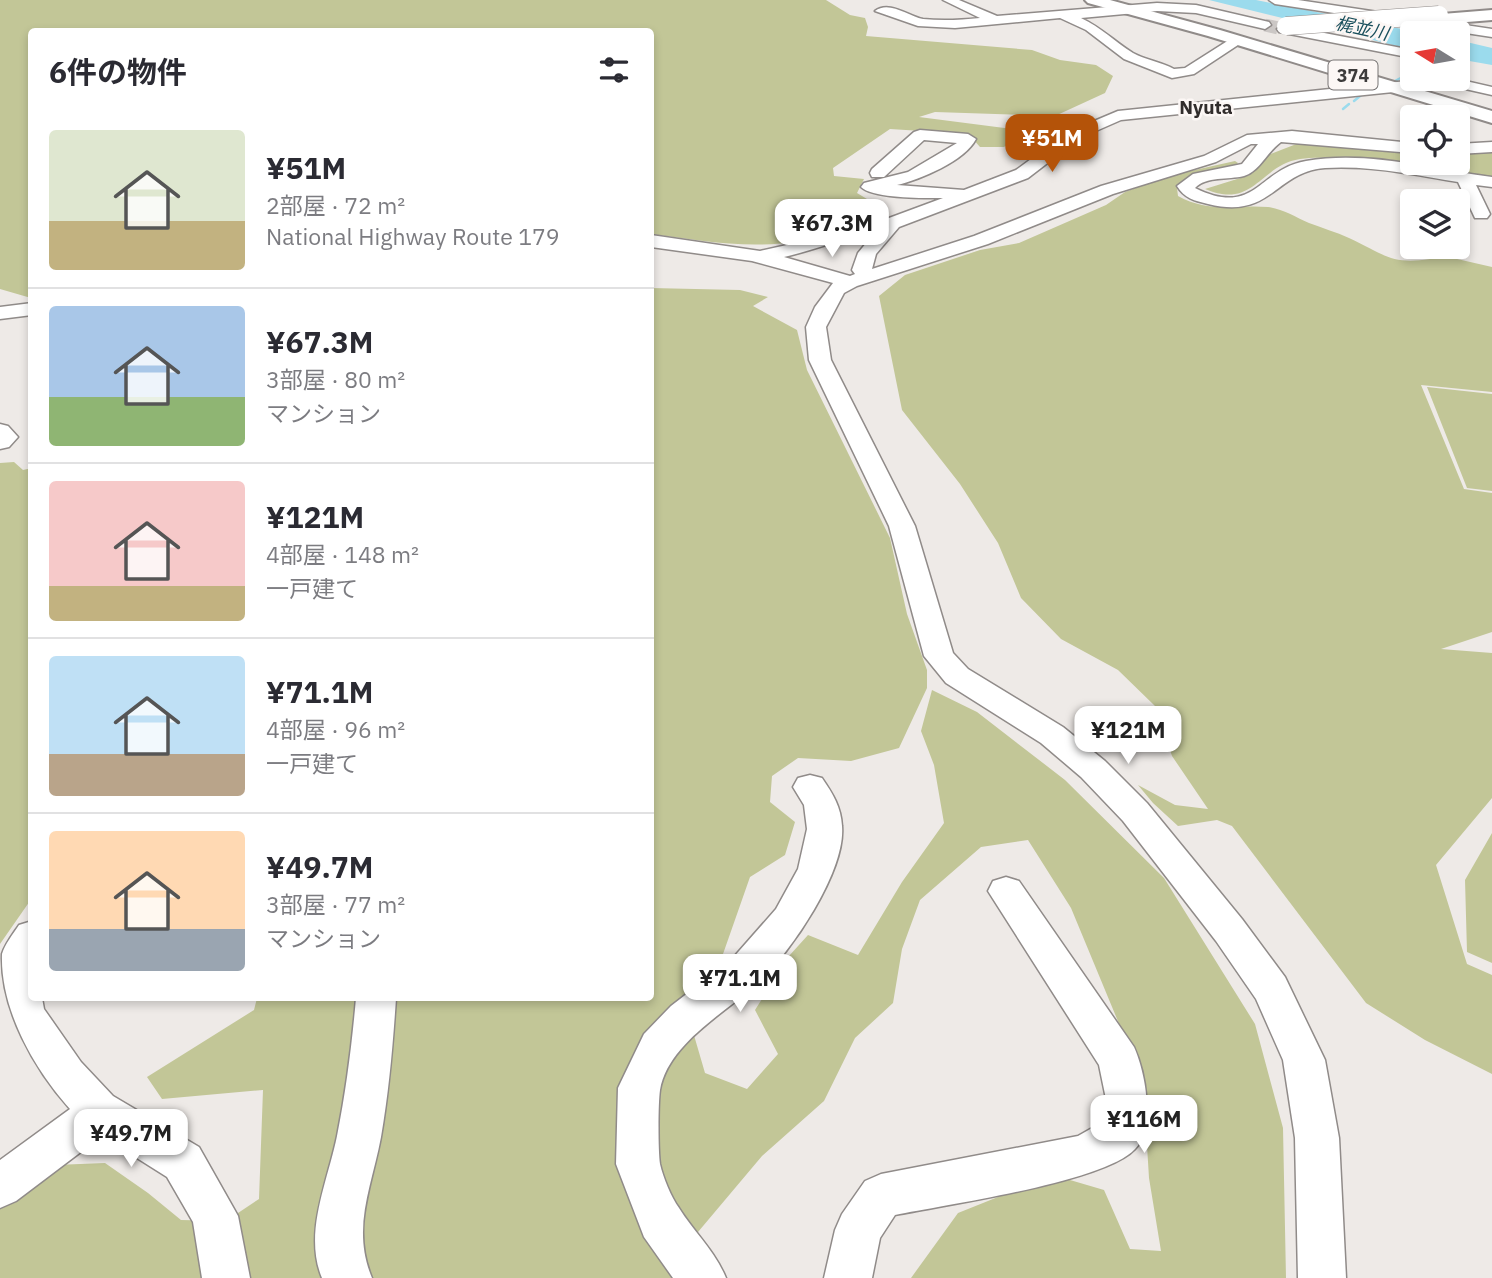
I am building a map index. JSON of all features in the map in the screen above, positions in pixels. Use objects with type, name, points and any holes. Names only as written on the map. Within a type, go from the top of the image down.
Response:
[{"type":"highway","points":[[1093,0],[1214,33],[1439,15],[1466,10],[1482,0]]},
{"type":"highway","points":[[1417,21],[1492,15]]},
{"type":"highway","name":"374","points":[[1214,33],[1492,117]]},
{"type":"street","points":[[949,0],[994,19]]},
{"type":"street","points":[[1275,0],[1417,21]]},
{"type":"street","points":[[1069,16],[1157,7],[1196,9],[1265,25]]},
{"type":"street","points":[[881,11],[897,13],[918,22],[955,24],[1055,13],[1069,16],[1090,27],[1129,56],[1157,65],[1172,74],[1182,73],[1239,41],[1262,32],[1286,28],[1400,52]]},
{"type":"street","points":[[955,24],[960,32],[1013,33],[1014,18]]},
{"type":"street","points":[[1470,29],[1492,33]]},
{"type":"street","points":[[1182,73],[1239,102]]},
{"type":"street","points":[[1470,82],[1492,91]]},
{"type":"street","points":[[760,258],[820,243],[847,231],[893,223],[1023,174],[1074,135],[1118,116],[1400,86]]},
{"type":"street","points":[[877,173],[920,135],[968,139],[965,145],[932,167],[904,180],[870,187],[907,192],[969,194]]},
{"type":"street","points":[[1322,1278],[1317,1138],[1304,1060],[1271,989],[1229,930],[1135,812],[1093,769],[1052,735],[957,676],[939,656],[902,526],[820,360],[817,327],[825,307],[837,289],[858,279],[981,240],[1107,190],[1210,159],[1247,140],[1277,136],[1400,147]]},
{"type":"street","points":[[1277,136],[1262,147],[1251,166],[1240,172],[1199,178],[1186,186],[1189,191],[1213,200],[1248,201],[1259,196],[1292,170],[1318,164],[1355,164],[1492,182]]},
{"type":"street","points":[[1470,148],[1492,146]]},
{"type":"street","points":[[1465,179],[1481,214]]},
{"type":"street","points":[[858,279],[867,253],[893,223]]},
{"type":"street","points":[[654,241],[693,245],[858,279]]},
{"type":"street","points":[[0,313],[28,310]]},
{"type":"street","points":[[0,431],[6,437],[0,442]]},
{"type":"street","points":[[702,1278],[660,1221],[638,1164],[639,1088],[659,1047],[685,1018],[746,970],[789,920],[816,869],[825,828],[821,803],[810,786]]},
{"type":"street","points":[[848,1278],[858,1230],[881,1196],[1086,1155],[1119,1135],[1127,1099],[1119,1060],[1006,891]]},
{"type":"street","points":[[28,942],[22,952],[18,978],[25,1014],[66,1075],[98,1110],[183,1162],[215,1216],[226,1278]]},
{"type":"street","points":[[348,1278],[342,1269],[339,1217],[359,1138],[376,1001]]},
{"type":"street","points":[[0,1186],[79,1130],[98,1110]]},
{"type":"green space","points":[[0,0],[826,0],[850,15],[865,18],[868,27],[866,36],[1032,50],[1060,60],[1096,65],[1113,76],[1105,93],[1055,116],[935,112],[919,117],[1027,131],[1004,147],[980,147],[972,138],[953,133],[890,129],[833,168],[834,176],[864,179],[857,193],[872,202],[861,217],[848,225],[812,238],[744,244],[654,234],[654,28],[28,28],[28,297],[0,289]]},
{"type":"green space","points":[[1299,143],[1400,150],[1400,164],[1340,159],[1300,159],[1286,163],[1256,184],[1235,194],[1222,194],[1205,189],[1250,175],[1268,155]]},
{"type":"green space","points":[[1470,153],[1492,153],[1492,177],[1470,174]]},
{"type":"green space","points":[[1235,161],[1238,163],[1231,168],[1184,183],[1177,188],[1178,196],[1212,207],[1256,206],[1279,210],[1396,259],[1457,259],[1492,267],[1492,392],[1421,385],[1464,489],[1492,493],[1492,632],[1441,649],[1492,653],[1492,798],[1436,865],[1467,964],[1492,975],[1492,1074],[1425,1040],[1366,1003],[1232,826],[1217,820],[1178,826],[1153,803],[1138,785],[1175,805],[1208,809],[1172,756],[1155,706],[1118,670],[1061,639],[1021,598],[998,543],[960,484],[902,410],[879,296],[905,275],[980,250],[1019,243],[1106,205],[1125,192],[1168,176]]},
{"type":"green space","points":[[654,288],[740,290],[768,297],[753,306],[797,330],[807,370],[890,538],[907,614],[927,670],[927,688],[899,748],[851,761],[798,758],[772,776],[770,802],[795,822],[785,855],[750,877],[723,954],[691,1025],[705,1073],[747,1089],[778,1054],[755,1010],[789,956],[808,935],[858,955],[902,882],[944,823],[934,765],[921,731],[932,690],[977,712],[1065,780],[1164,878],[1255,1024],[1283,1128],[1286,1278],[911,1278],[958,1213],[1053,1175],[1104,1190],[1130,1249],[1161,1251],[1149,1178],[1144,1097],[1127,1043],[1071,908],[1028,840],[981,847],[920,900],[902,949],[893,1003],[855,1038],[824,1101],[762,1156],[682,1251],[688,1278],[0,1278],[0,1200],[55,1165],[105,1163],[181,1220],[226,1221],[259,1199],[263,1090],[162,1099],[147,1077],[254,1010],[256,1001],[654,1001]]},
{"type":"green space","points":[[1427,387],[1492,394],[1492,491],[1467,488]]},
{"type":"green space","points":[[14,462],[23,470],[28,469],[28,904],[0,944],[0,463]]},
{"type":"green space","points":[[1492,833],[1492,963],[1467,952],[1465,880]]},
{"type":"water","name":"梶並川","points":[[1209,0],[1256,0],[1400,29],[1400,46]]},
{"type":"water","points":[[1470,43],[1492,48],[1492,65],[1470,61]]},
{"type":"waterway","points":[[1393,82],[1400,78]]},
{"type":"waterway","points":[[1354,101],[1365,92]]},
{"type":"waterway","points":[[1343,109],[1349,104]]},
{"type":"tunnel","points":[[1265,25],[1283,29]]},
{"type":"district","name":"Nyuta","points":[[1206,107]]}]
